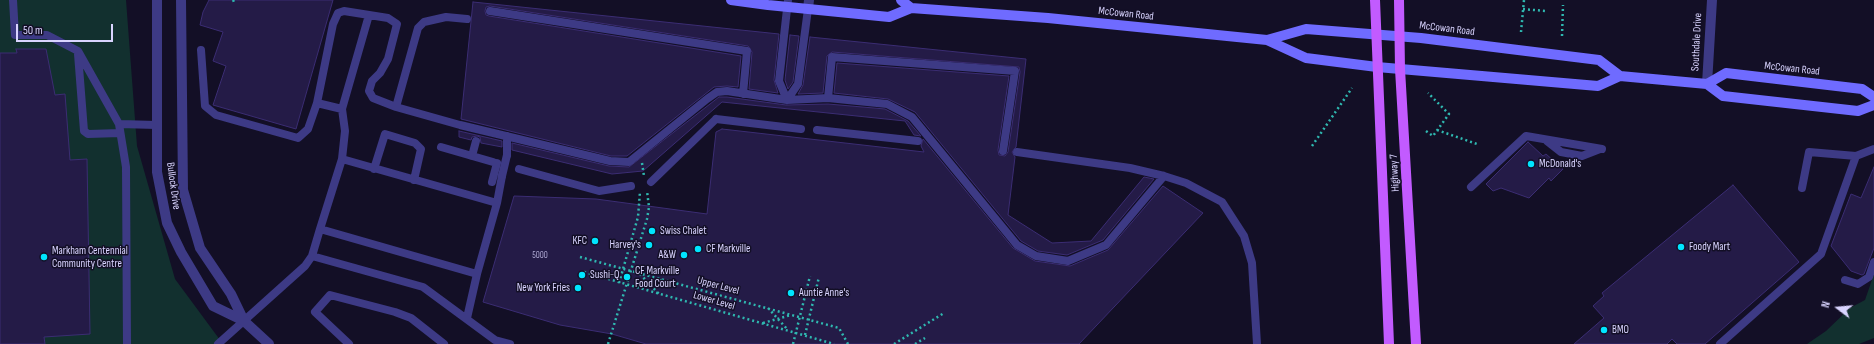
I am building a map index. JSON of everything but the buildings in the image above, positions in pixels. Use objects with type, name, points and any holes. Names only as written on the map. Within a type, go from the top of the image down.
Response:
[{"type":"main road","name":"McCowan Road","points":[[732,0],[808,5],[889,17],[911,8],[1048,18],[1267,40],[1306,58],[1378,67],[1598,86],[1620,76],[1707,84],[1726,74],[1862,88],[1874,97]]},
{"type":"main road","points":[[901,0],[911,8]]},
{"type":"main road","name":"Highway 7","points":[[1375,0],[1388,344]]},
{"type":"main road","name":"Highway 7","points":[[1399,0],[1400,69],[1416,344]]},
{"type":"main road","name":"McCowan Road","points":[[1267,40],[1306,29],[1400,36],[1599,60],[1620,76]]},
{"type":"main road","points":[[1707,84],[1723,96],[1858,111],[1874,105]]},
{"type":"street","name":"Bullock Drive","points":[[158,0],[157,172],[167,223],[181,252],[213,306],[244,321],[269,344]]},
{"type":"street","name":"Bullock Drive","points":[[181,0],[183,190],[200,248],[231,294],[244,321]]},
{"type":"street","name":"Southdale Drive","points":[[1707,84],[1712,0]]},
{"type":"lane","points":[[13,0],[15,35],[47,35],[78,51],[119,124],[126,168],[127,344]]},
{"type":"lane","points":[[787,4],[779,81],[787,100]]},
{"type":"lane","points":[[787,100],[798,84],[808,5]]},
{"type":"lane","points":[[201,50],[206,106],[216,115],[298,138],[308,129],[317,103],[331,30],[338,13],[344,11],[388,18],[397,24],[388,59],[380,73],[372,82],[369,91],[373,98],[396,107],[610,161],[629,162],[707,99],[718,92],[726,91],[787,100],[828,98],[888,104],[912,117],[1017,245],[1036,256],[1068,261],[1106,245],[1164,176]]},
{"type":"lane","points":[[490,11],[747,51],[743,94]]},
{"type":"lane","points":[[218,344],[305,266],[312,256],[342,159],[345,131],[342,109],[369,15]]},
{"type":"lane","points":[[396,107],[418,28],[424,22],[446,17],[467,19]]},
{"type":"lane","points":[[78,51],[84,131],[88,134],[120,133]]},
{"type":"lane","points":[[828,98],[832,57],[1015,71],[1003,151]]},
{"type":"lane","points":[[317,103],[342,109]]},
{"type":"lane","points":[[648,184],[715,116],[801,129]]},
{"type":"lane","points":[[119,124],[157,125]]},
{"type":"lane","points":[[817,130],[918,141]]},
{"type":"lane","points":[[374,169],[385,134],[415,143],[421,149],[414,180]]},
{"type":"lane","points":[[467,318],[477,274],[497,203],[506,155],[507,136]]},
{"type":"lane","points":[[1471,187],[1526,136],[1602,148]]},
{"type":"lane","points":[[472,156],[476,141]]},
{"type":"lane","points":[[440,147],[495,163],[492,182]]},
{"type":"lane","points":[[1802,188],[1809,152],[1856,156],[1874,149]]},
{"type":"lane","points":[[1017,152],[1130,168],[1164,176],[1186,183],[1222,202],[1244,236],[1252,263],[1257,344]]},
{"type":"lane","points":[[1720,344],[1821,254],[1856,156]]},
{"type":"lane","points":[[342,159],[497,203]]},
{"type":"lane","points":[[519,169],[599,191],[631,186]]},
{"type":"lane","points":[[320,229],[477,274]]},
{"type":"lane","points":[[312,256],[423,287],[495,340],[510,344]]},
{"type":"lane","points":[[1845,280],[1858,284],[1869,277],[1874,262]]},
{"type":"lane","points":[[349,344],[315,312],[330,295],[412,318],[444,344]]},
{"type":"path","points":[[1521,32],[1524,0]]},
{"type":"path","points":[[1562,36],[1563,6]]},
{"type":"path","points":[[1523,9],[1545,11]]},
{"type":"path","points":[[1312,146],[1352,88]]},
{"type":"path","points":[[1426,131],[1433,136],[1449,114],[1428,93]]},
{"type":"path","points":[[1437,130],[1477,144]]},
{"type":"path","points":[[608,344],[632,271],[649,207],[648,184],[641,152]]},
{"type":"path","points":[[619,283],[638,217],[640,191]]},
{"type":"path","name":"Upper Level","points":[[580,256],[839,328],[848,344]]},
{"type":"path","name":"Lower Level","points":[[584,272],[805,334],[834,344]]},
{"type":"path","points":[[639,273],[659,294]]},
{"type":"path","points":[[793,344],[810,276]]},
{"type":"path","points":[[805,334],[819,277]]},
{"type":"path","points":[[636,287],[663,279]]},
{"type":"path","points":[[768,308],[788,330]]},
{"type":"path","points":[[894,344],[944,313]]},
{"type":"path","points":[[763,323],[792,315]]},
{"type":"path","points":[[915,344],[925,338]]},
{"type":"green space","points":[[0,0],[126,0],[137,146],[175,279],[223,344],[0,344]]},
{"type":"green space","points":[[1874,274],[1874,338],[1859,344],[1807,344],[1826,331],[1850,308],[1865,300]]},
{"type":"place","name":"McDonald's","points":[[1531,164]]},
{"type":"place","name":"Swiss Chalet","points":[[652,231]]},
{"type":"place","name":"KFC","points":[[595,241]]},
{"type":"place","name":"Harvey's","points":[[649,245]]},
{"type":"place","name":"Foody Mart","points":[[1681,247]]},
{"type":"place","name":"CF Markville","points":[[698,249]]},
{"type":"place","name":"A&W","points":[[684,255]]},
{"type":"place","name":"Markham Centennial Community Centre","points":[[44,257]]},
{"type":"place","name":"Sushi-Q","points":[[582,275]]},
{"type":"place","name":"CF Markville Food Court","points":[[627,277]]},
{"type":"place","name":"New York Fries","points":[[578,288]]},
{"type":"place","name":"Auntie Anne's","points":[[791,293]]},
{"type":"place","name":"BMO","points":[[1604,330]]}]
